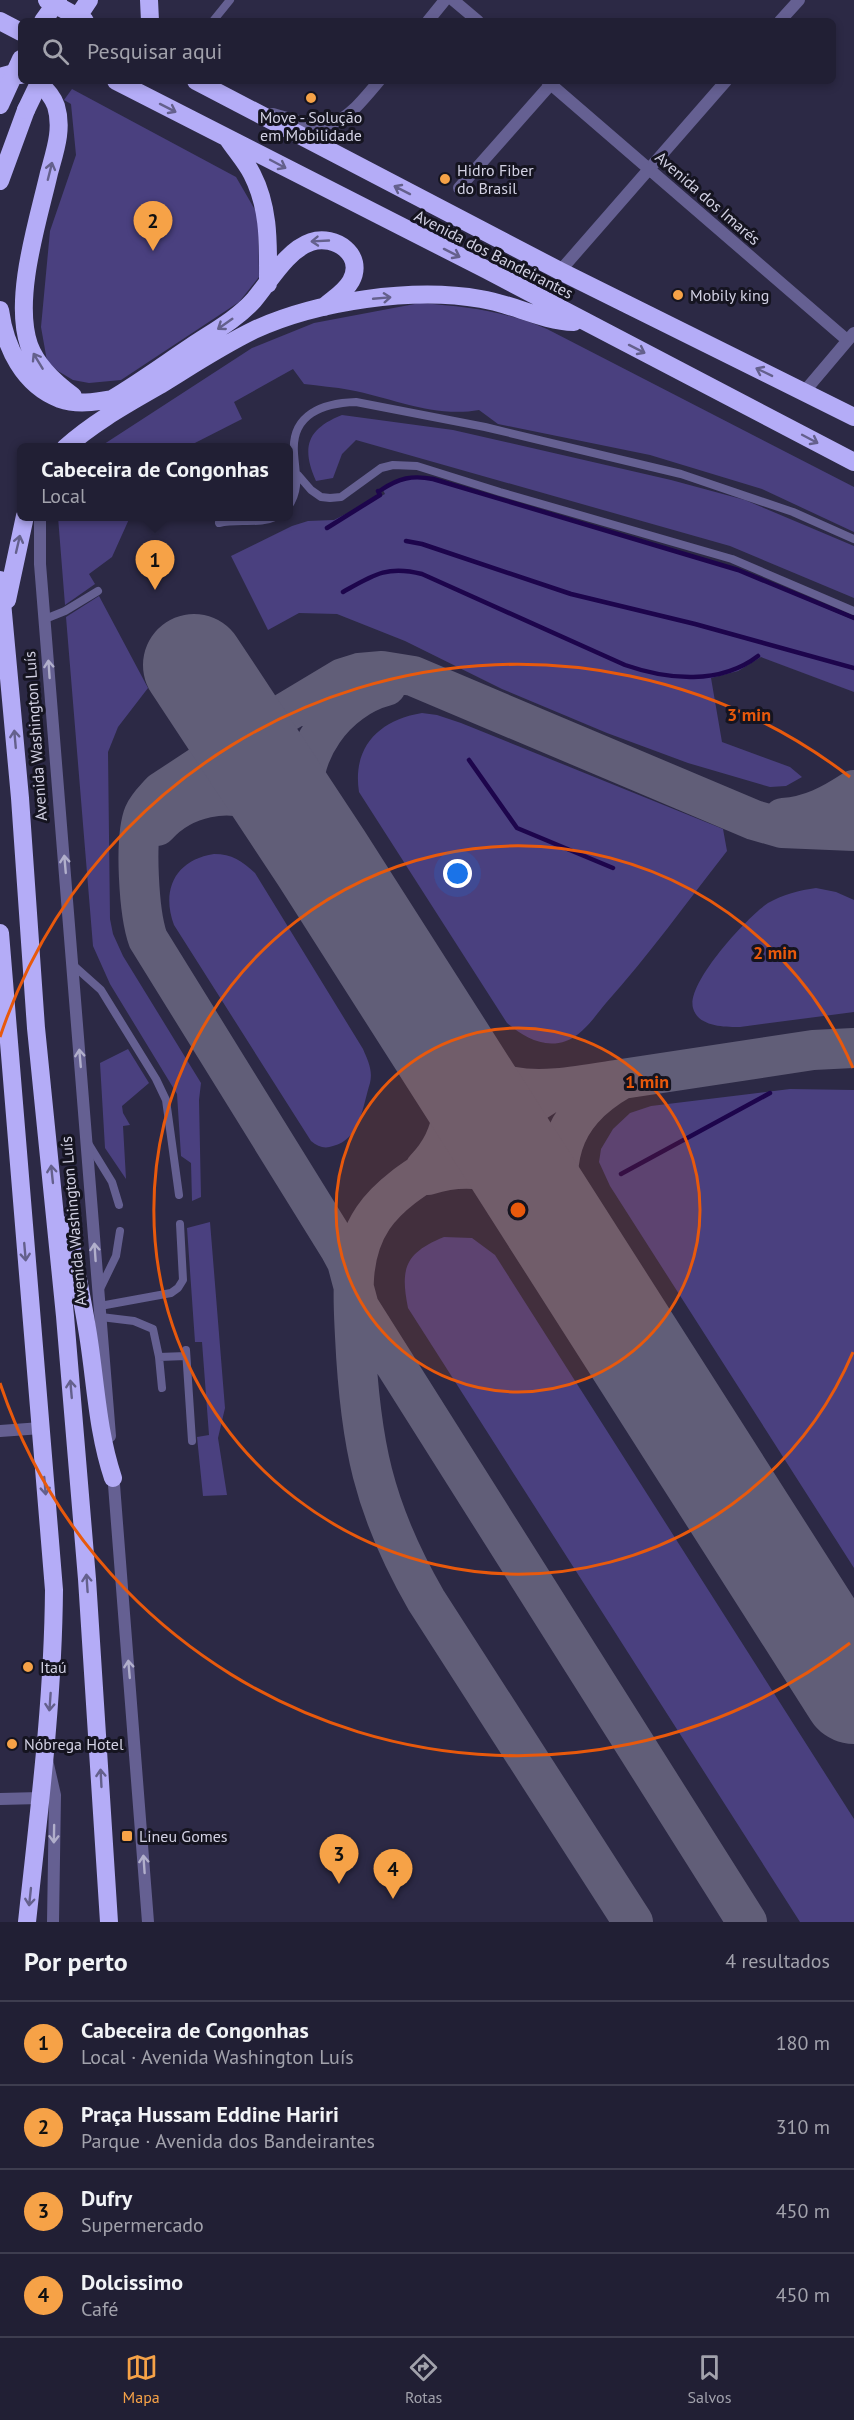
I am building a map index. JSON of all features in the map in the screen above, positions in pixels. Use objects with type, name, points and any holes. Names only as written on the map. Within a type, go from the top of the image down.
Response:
[{"type":"highway","points":[[47,0],[80,18]]},
{"type":"highway","points":[[45,18],[58,0]]},
{"type":"highway","points":[[77,18],[89,0]]},
{"type":"highway","points":[[149,0],[150,18]]},
{"type":"highway","points":[[0,21],[18,30]]},
{"type":"highway","points":[[0,105],[18,66]]},
{"type":"highway","points":[[0,77],[18,75]]},
{"type":"highway","points":[[0,182],[37,84]]},
{"type":"highway","points":[[41,84],[55,103],[59,128],[32,246],[27,276],[25,322],[29,345],[39,365],[53,381],[78,402]]},
{"type":"highway","name":"Avenida dos Bandeirantes","points":[[122,84],[854,462]]},
{"type":"highway","name":"Avenida dos Bandeirantes","points":[[201,84],[560,271],[854,417]]},
{"type":"highway","points":[[226,137],[251,172],[262,196],[267,218],[268,284]]},
{"type":"highway","points":[[0,310],[4,335],[19,366],[43,390],[62,400],[89,403],[112,399],[126,391],[231,321],[268,284],[287,259],[299,248],[323,239],[337,242],[346,248],[352,257],[354,268],[352,280],[324,307]]},
{"type":"highway","points":[[72,443],[86,429],[254,330],[324,307],[418,295],[482,299],[553,319],[585,322]]},
{"type":"highway","points":[[4,614],[24,521]]},
{"type":"highway","name":"Avenida Washington Luís","points":[[0,580],[36,1028],[56,1217],[88,1590],[110,1922]]},
{"type":"highway","points":[[0,933],[54,1590],[53,1653],[45,1756],[27,1922]]},
{"type":"highway","points":[[56,1217],[70,1240],[89,1342],[102,1440],[113,1478]]},
{"type":"street","points":[[430,18],[445,0]]},
{"type":"street","points":[[453,0],[474,18]]},
{"type":"street","points":[[783,18],[799,0]]},
{"type":"street","points":[[236,103],[290,119],[314,124],[331,124],[343,120],[353,112],[376,84]]},
{"type":"street","points":[[459,188],[548,84]]},
{"type":"street","name":"Avenida dos Imarés","points":[[550,84],[851,337]]},
{"type":"street","points":[[560,271],[723,84]]},
{"type":"street","points":[[804,392],[851,337]]},
{"type":"street","name":"Avenida Washington Luís","points":[[40,521],[40,564],[148,1922]]},
{"type":"street","points":[[0,1431],[40,1428]]},
{"type":"street","points":[[45,1756],[52,1775],[55,1795],[53,1922]]},
{"type":"street","points":[[0,1799],[40,1798]]},
{"type":"lane","points":[[215,18],[230,0]]},
{"type":"lane","points":[[293,501],[298,475],[294,446],[296,432],[302,422],[310,413],[334,403],[356,402],[485,427],[681,474],[794,512],[854,539]]},
{"type":"lane","points":[[298,475],[321,497],[330,498],[341,497],[381,468],[393,465],[417,466],[732,559],[854,611]]},
{"type":"lane","points":[[219,523],[266,521]]},
{"type":"lane","points":[[45,619],[65,611],[98,591]]},
{"type":"lane","points":[[73,965],[101,990],[156,1079],[166,1100],[179,1195]]},
{"type":"lane","points":[[87,1141],[112,1182],[120,1205]]},
{"type":"lane","points":[[100,1311],[171,1293],[178,1288],[183,1280],[180,1224]]},
{"type":"lane","points":[[99,1293],[116,1256],[120,1231]]},
{"type":"lane","points":[[100,1311],[153,1329],[162,1388]]},
{"type":"lane","points":[[159,1357],[186,1353],[192,1441]]},
{"type":"shaded area","points":[[72,89],[236,177],[258,215],[259,277],[239,302],[121,380],[89,383],[73,380],[58,371],[47,361],[41,327],[50,231],[76,155],[71,104],[64,100]]},
{"type":"shaded area","points":[[420,303],[485,310],[515,317],[547,329],[854,487],[854,532],[762,489],[650,455],[498,424],[479,410],[463,412],[430,409],[366,393],[304,384],[293,369],[234,402],[242,419],[195,443],[106,443],[252,348],[314,323]]},
{"type":"shaded area","points":[[342,415],[453,430],[671,480],[745,500],[854,546],[854,598],[730,546],[356,440],[342,454],[333,478],[316,481],[309,458],[310,440],[321,426]]},
{"type":"shaded area","points":[[409,478],[433,480],[738,571],[854,620],[854,692],[761,657],[738,671],[711,678],[722,742],[790,767],[802,777],[786,786],[770,787],[688,763],[607,733],[502,689],[405,641],[337,614],[299,613],[268,630],[231,556],[292,526],[308,521],[334,520],[385,494],[383,490],[398,481]]},
{"type":"shaded area","points":[[58,521],[128,521],[112,557],[89,574],[95,584],[65,605]]},
{"type":"shaded area","points":[[99,596],[148,688],[118,727],[108,752],[110,919],[113,934],[123,956],[201,1083],[199,1100],[201,1197],[192,1201],[191,1163],[181,1156],[177,1094],[110,984],[93,946],[66,617]]},
{"type":"shaded area","points":[[422,713],[461,723],[723,829],[727,851],[653,947],[593,1019],[583,1030],[566,1041],[542,1043],[520,1033],[507,1023],[359,792],[360,762],[372,738],[393,722]]},
{"type":"shaded area","points":[[214,854],[236,859],[255,873],[363,1049],[370,1070],[370,1083],[355,1129],[342,1142],[324,1147],[311,1141],[174,925],[169,900],[174,879],[189,863]]},
{"type":"shaded area","points":[[816,888],[836,892],[854,900],[854,1012],[740,1027],[713,1025],[700,1019],[693,1008],[693,997],[708,967],[734,935],[768,903],[791,893]]},
{"type":"shaded area","points":[[128,1049],[149,1083],[122,1106],[130,1125],[123,1126],[126,1179],[105,1148],[100,1063]]},
{"type":"shaded area","points":[[790,1089],[854,1090],[854,1568],[610,1186],[599,1162],[601,1149],[613,1129],[630,1113],[651,1106]]},
{"type":"shaded area","points":[[210,1222],[225,1408],[218,1438],[227,1495],[203,1496],[197,1437],[209,1435],[202,1342],[195,1342],[187,1228]]},
{"type":"shaded area","points":[[444,1237],[472,1238],[495,1255],[854,1819],[854,1922],[800,1922],[408,1308],[405,1282],[408,1264],[421,1249]]},
{"type":"waterway","points":[[381,490],[406,479],[419,477],[433,479],[738,570],[854,618]]},
{"type":"waterway","points":[[327,528],[380,495],[378,491]]},
{"type":"waterway","points":[[406,541],[422,544],[571,594],[695,624],[854,668]]},
{"type":"waterway","points":[[343,592],[381,573],[410,571],[422,574],[625,665],[659,674],[711,676],[727,672],[758,656]]},
{"type":"waterway","points":[[469,760],[517,828],[613,868]]},
{"type":"waterway","points":[[621,1174],[770,1093]]},
{"type":"taxiway","points":[[747,1922],[359,1307],[347,1262],[340,1249],[148,939],[140,895],[139,840],[144,814],[161,792],[243,738],[343,678],[359,673],[382,671],[413,676],[754,820],[782,828],[854,831]]},
{"type":"taxiway","points":[[322,859],[305,806],[304,786],[313,748],[323,731],[351,703],[386,686]]},
{"type":"taxiway","points":[[783,818],[803,815],[820,809],[854,790]]},
{"type":"taxiway","points":[[157,826],[168,816],[193,802],[221,796],[236,796],[264,804],[303,828]]},
{"type":"taxiway","points":[[431,1030],[452,1054],[474,1071],[495,1082],[540,1089],[622,1079],[600,1094],[583,1110],[571,1126],[563,1144],[558,1185],[561,1233]]},
{"type":"taxiway","points":[[622,1079],[813,1050],[854,1048]]},
{"type":"taxiway","points":[[425,1169],[444,1142],[450,1127],[451,1082],[444,1049]]},
{"type":"taxiway","points":[[554,1090],[411,1182],[390,1198],[373,1218],[360,1246],[354,1275],[357,1374],[372,1473],[393,1535],[408,1567],[426,1600],[633,1922]]},
{"type":"taxiway","points":[[428,1175],[462,1169],[497,1173],[518,1184],[548,1213]]},
{"type":"runway","points":[[194,665],[322,859],[854,1693]]},
{"type":"place","name":"Move - Solução em Mobilidade","points":[[311,98]]},
{"type":"place","name":"Hidro Fiber do Brasil","points":[[445,179]]},
{"type":"place","name":"Praça Hussam Eddine Hariri","points":[[153,251]]},
{"type":"place","name":"Mobily king","points":[[678,295]]},
{"type":"place","name":"Cabeceira de Congonhas","points":[[155,590]]},
{"type":"place","name":"Itaú","points":[[28,1667]]},
{"type":"place","name":"Nóbrega Hotel","points":[[12,1744]]},
{"type":"place","name":"Lineu Gomes","points":[[127,1836]]},
{"type":"place","name":"Dufry","points":[[339,1884]]},
{"type":"place","name":"Dolcissimo","points":[[393,1899]]}]
